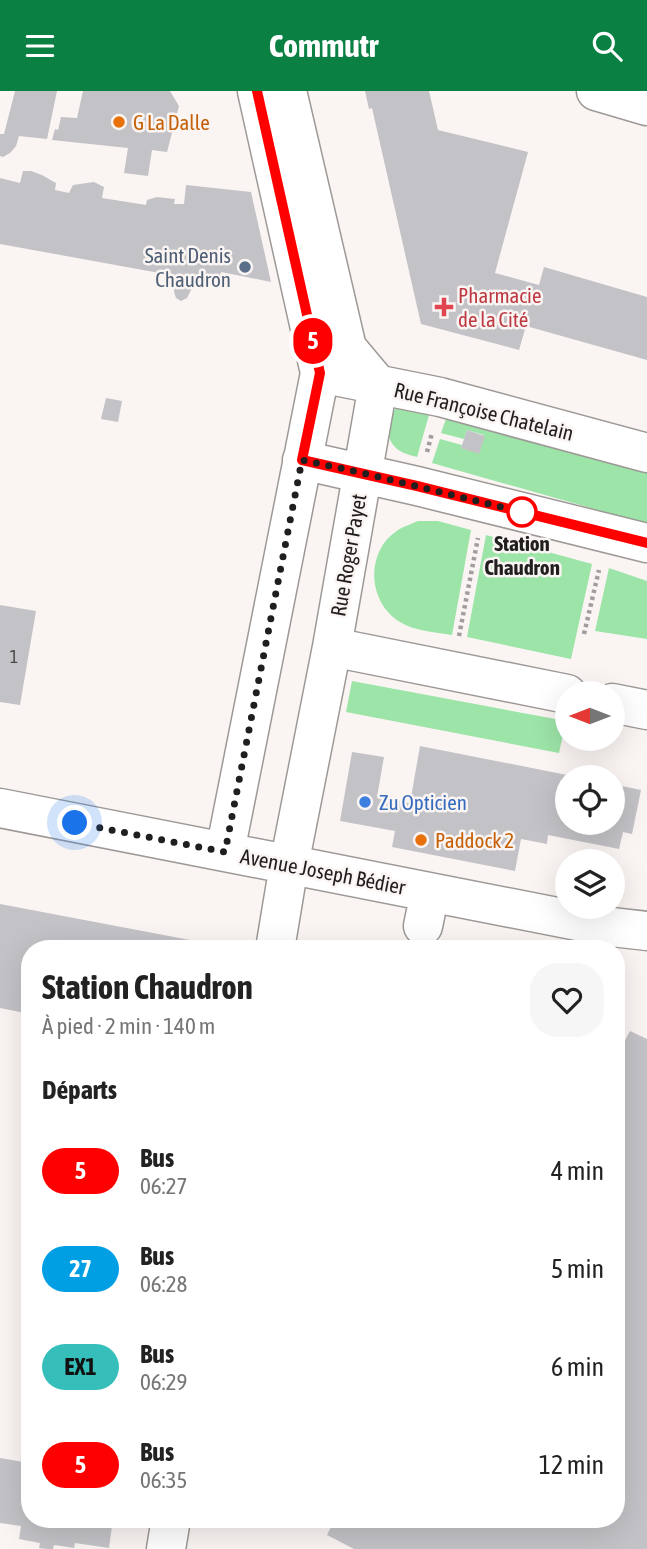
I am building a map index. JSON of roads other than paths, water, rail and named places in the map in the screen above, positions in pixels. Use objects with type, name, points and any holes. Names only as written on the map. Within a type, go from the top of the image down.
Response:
[{"type":"street","points":[[225,852],[320,373],[257,91]]},
{"type":"street","points":[[287,91],[347,348],[378,385]]},
{"type":"street","points":[[596,91],[647,106]]},
{"type":"street","name":"Rue Françoise Chatelain","points":[[320,373],[440,397],[647,453]]},
{"type":"street","name":"Rue Roger Payet","points":[[276,940],[378,385]]},
{"type":"street","points":[[302,460],[647,543]]},
{"type":"street","points":[[332,647],[555,692]]},
{"type":"street","points":[[625,706],[647,710]]},
{"type":"street","name":"Avenue Joseph Bédier","points":[[0,808],[289,865],[426,909],[601,937],[647,931]]},
{"type":"street","points":[[166,1549],[170,1528]]},
{"type":"place","name":"G La Dalle","points":[[119,122]]},
{"type":"place","name":"Saint Denis Chaudron","points":[[245,267]]},
{"type":"place","name":"Pharmacie de la Cité","points":[[444,307]]},
{"type":"place","name":"Station Chaudron","points":[[522,512]]},
{"type":"place","name":"Zu Opticien","points":[[365,802]]},
{"type":"place","name":"Paddock 2","points":[[421,840]]}]
